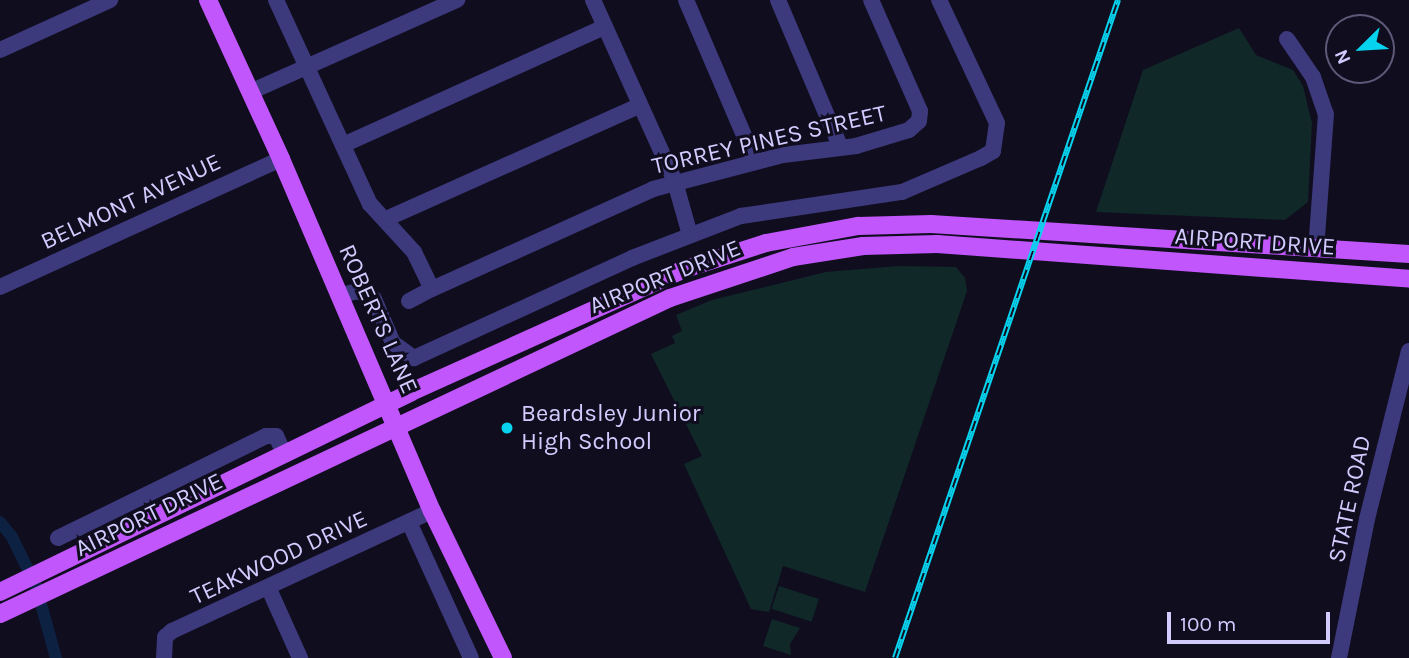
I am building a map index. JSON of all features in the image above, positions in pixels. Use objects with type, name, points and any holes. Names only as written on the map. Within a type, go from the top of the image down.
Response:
[{"type":"main road","name":"ROBERTS LANE","points":[[208,0],[341,295],[432,511],[503,658]]},
{"type":"main road","name":"AIRPORT DRIVE","points":[[0,592],[388,403],[685,269],[738,250],[819,231],[931,224],[1409,254]]},
{"type":"main road","name":"AIRPORT DRIVE","points":[[0,614],[397,424],[686,291],[760,265],[827,251],[954,245],[1409,279]]},
{"type":"street","points":[[0,50],[110,0]]},
{"type":"street","points":[[276,0],[370,204],[414,252],[432,289]]},
{"type":"street","points":[[250,92],[457,0]]},
{"type":"street","points":[[686,0],[755,161]]},
{"type":"street","points":[[778,0],[840,146]]},
{"type":"street","name":"TORREY PINES STREET","points":[[409,301],[599,212],[675,182],[755,161],[909,130],[919,121],[920,111],[871,0]]},
{"type":"street","points":[[341,295],[358,291],[374,299],[393,343],[414,358],[690,235],[774,208],[902,191],[981,158],[993,151],[998,141],[997,123],[939,0]]},
{"type":"street","points":[[596,1],[604,27],[675,182],[690,235]]},
{"type":"street","points":[[343,145],[604,27]]},
{"type":"street","points":[[1287,39],[1313,77],[1326,114],[1315,249]]},
{"type":"street","points":[[386,219],[639,106]]},
{"type":"street","name":"BELMONT AVENUE","points":[[0,287],[281,159]]},
{"type":"street","name":"STATE ROAD","points":[[1339,658],[1367,519],[1409,351]]},
{"type":"street","points":[[58,538],[266,436],[276,436],[284,453]]},
{"type":"street","name":"TEAKWOOD DRIVE","points":[[164,658],[165,638],[172,631],[269,589],[432,511]]},
{"type":"street","points":[[409,522],[471,658]]},
{"type":"street","points":[[269,589],[300,658]]},
{"type":"green space","points":[[1239,28],[1256,55],[1293,70],[1303,86],[1312,123],[1308,202],[1285,220],[1096,212],[1143,70]]},
{"type":"green space","points":[[898,266],[956,267],[965,278],[967,291],[865,592],[783,566],[769,612],[751,609],[684,464],[702,456],[651,354],[675,343],[672,336],[682,331],[676,315],[712,300],[826,272]]},
{"type":"green space","points":[[779,586],[819,599],[812,622],[772,609]]},
{"type":"green space","points":[[772,619],[800,628],[790,644],[791,655],[763,646]]},
{"type":"waterway","points":[[0,522],[12,537],[36,586],[56,658]]},
{"type":"railway","points":[[895,658],[1118,0]]},
{"type":"place","name":"Beardsley Junior High School","points":[[507,428]]}]
